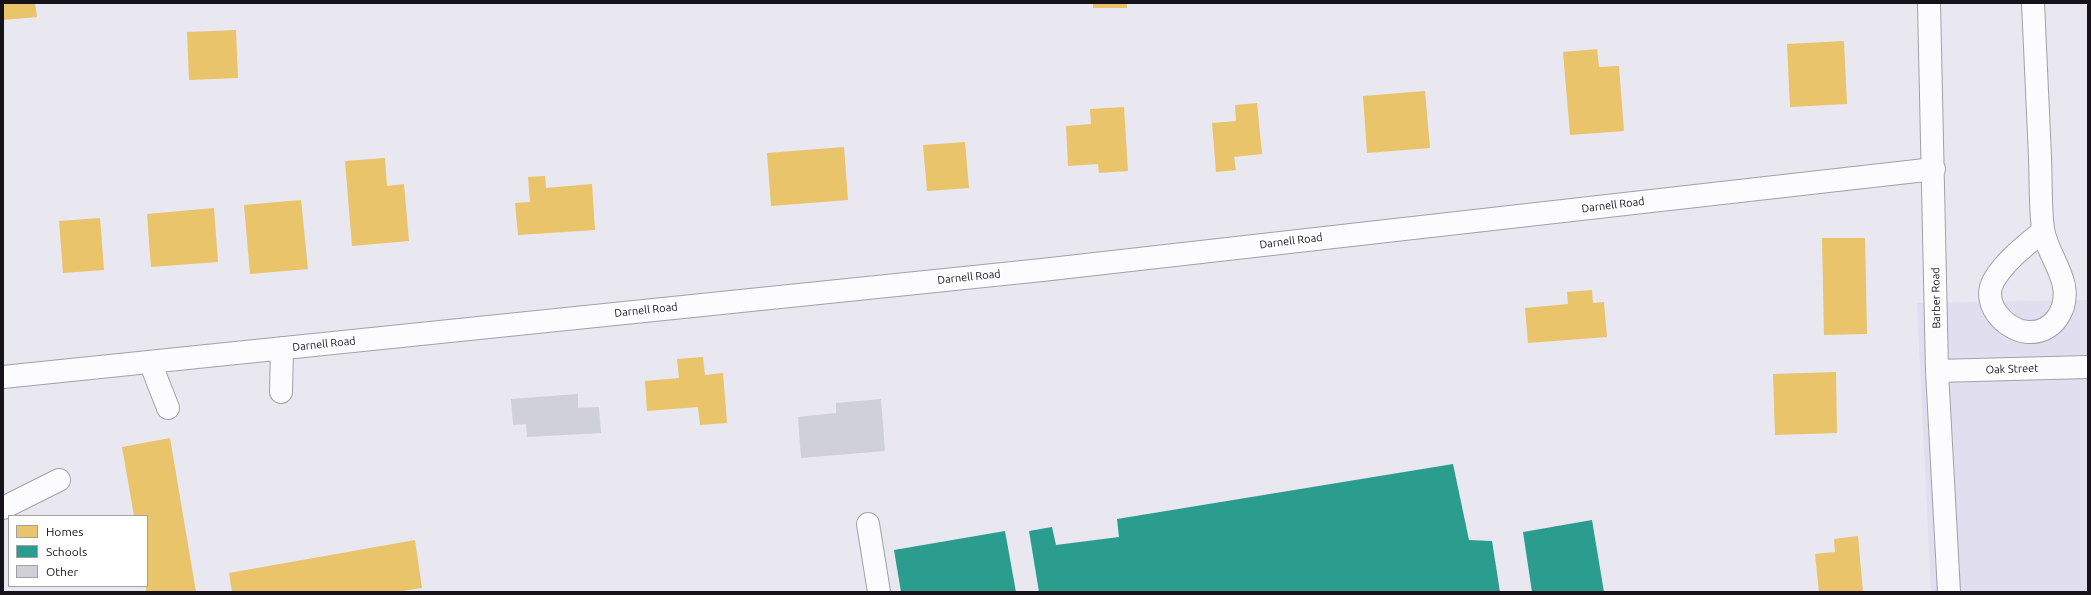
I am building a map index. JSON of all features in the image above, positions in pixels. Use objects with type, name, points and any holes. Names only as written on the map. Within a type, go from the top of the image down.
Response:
[{"type":"street","name":"Barber Road","points":[[1929,3],[1934,169],[1937,371],[1949,592]]},
{"type":"street","points":[[2033,3],[2043,231]]},
{"type":"street","name":"Darnell Road","points":[[3,377],[1042,270],[1934,169]]},
{"type":"street","points":[[281,392],[282,348]]},
{"type":"street","points":[[150,362],[168,408]]},
{"type":"street","name":"Oak Street","points":[[1937,371],[2088,367]]},
{"type":"street","points":[[3,508],[59,480]]},
{"type":"street","points":[[868,524],[879,592]]},
{"type":"shaded area","points":[[2088,300],[2088,592],[1931,592],[1917,303]]},
{"type":"building: Homes","points":[[3,3],[35,3],[37,17],[3,20]]},
{"type":"building: Homes","points":[[1093,3],[1127,3],[1127,8],[1093,8]]},
{"type":"building: Homes","points":[[236,30],[238,78],[189,80],[187,32]]},
{"type":"building: Homes","points":[[1844,41],[1847,104],[1790,107],[1787,44]]},
{"type":"building: Homes","points":[[1597,49],[1599,67],[1619,66],[1624,131],[1570,135],[1563,52]]},
{"type":"building: Homes","points":[[1425,91],[1430,148],[1367,153],[1363,96]]},
{"type":"building: Homes","points":[[1257,103],[1262,154],[1234,157],[1236,170],[1216,172],[1212,123],[1236,121],[1235,105]]},
{"type":"building: Homes","points":[[1124,107],[1128,171],[1099,173],[1098,164],[1068,166],[1066,126],[1091,124],[1090,109]]},
{"type":"building: Homes","points":[[965,142],[969,188],[927,191],[923,145]]},
{"type":"building: Homes","points":[[844,147],[848,200],[771,206],[767,153]]},
{"type":"building: Homes","points":[[385,158],[387,186],[404,184],[409,241],[352,246],[345,161]]},
{"type":"building: Homes","points":[[545,176],[546,188],[592,184],[595,230],[518,235],[515,203],[530,202],[528,177]]},
{"type":"building: Homes","points":[[301,200],[308,269],[250,274],[244,205]]},
{"type":"building: Homes","points":[[214,208],[218,262],[151,267],[147,214]]},
{"type":"building: Homes","points":[[100,218],[104,270],[63,273],[59,221]]},
{"type":"building: Homes","points":[[1822,238],[1865,238],[1867,334],[1824,335]]},
{"type":"building: Homes","points":[[1592,290],[1593,303],[1604,302],[1607,337],[1528,343],[1525,308],[1568,304],[1567,292]]},
{"type":"building: Homes","points":[[703,357],[705,375],[723,373],[727,423],[700,425],[698,407],[647,411],[645,381],[679,378],[677,359]]},
{"type":"building: Homes","points":[[1836,372],[1837,433],[1775,435],[1773,374]]},
{"type":"building: Homes","points":[[170,438],[196,592],[146,592],[146,587],[148,587],[148,515],[134,515],[122,447]]},
{"type":"building: Homes","points":[[1858,536],[1863,592],[1819,592],[1815,554],[1835,552],[1834,539]]},
{"type":"building: Homes","points":[[415,540],[422,588],[396,592],[232,592],[229,573]]},
{"type":"building: Schools","points":[[1453,464],[1469,540],[1492,541],[1500,592],[1039,592],[1029,531],[1052,527],[1056,545],[1119,537],[1117,519]]},
{"type":"building: Schools","points":[[1592,520],[1604,592],[1532,592],[1523,532]]},
{"type":"building: Schools","points":[[1005,531],[1016,592],[901,592],[894,550]]},
{"type":"building: Other","points":[[578,394],[578,408],[599,407],[601,433],[527,437],[526,424],[513,425],[511,399]]},
{"type":"building: Other","points":[[881,399],[885,451],[801,458],[798,417],[836,413],[836,403]]}]
